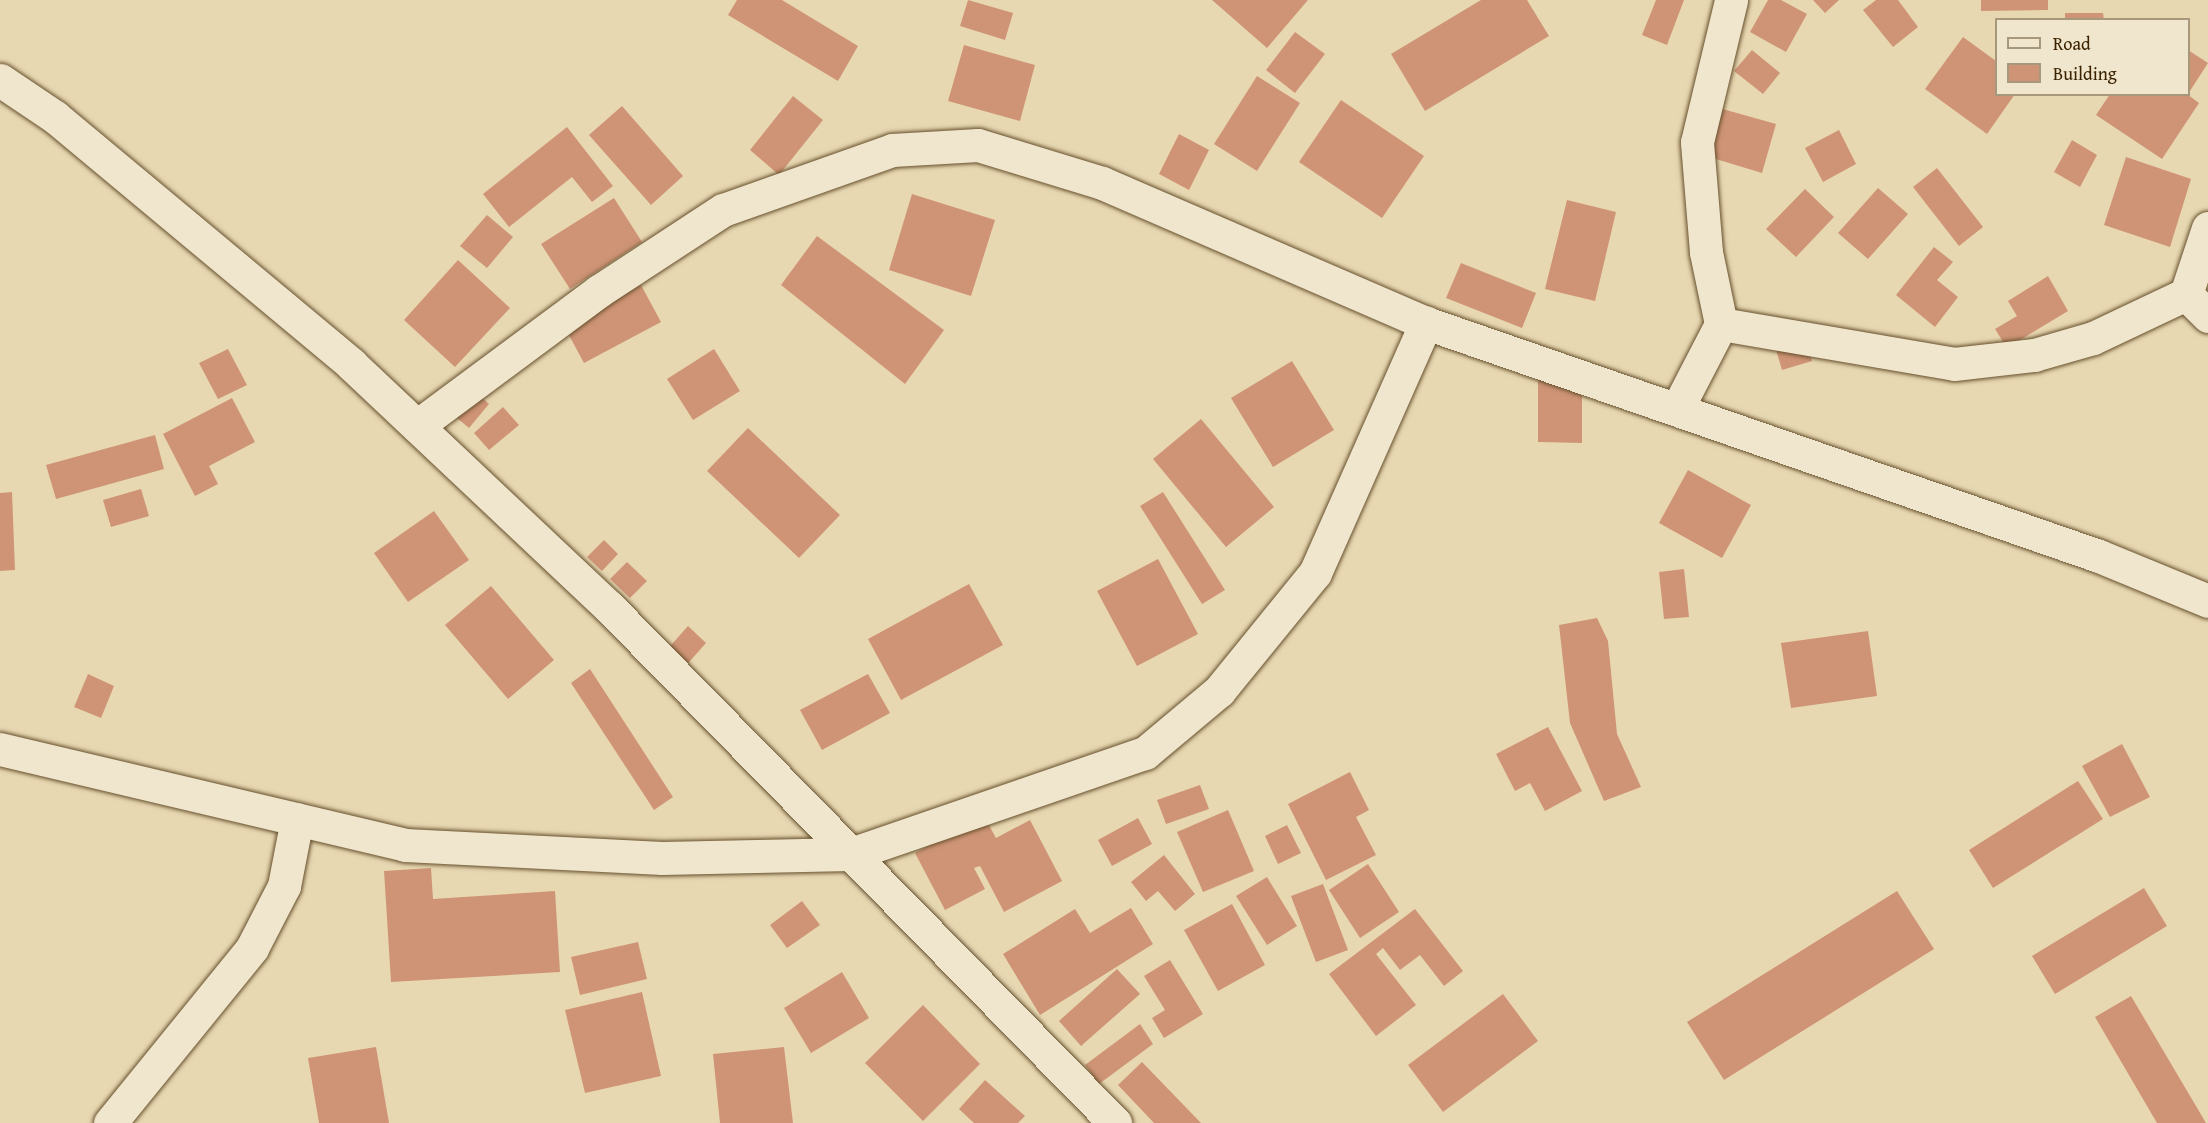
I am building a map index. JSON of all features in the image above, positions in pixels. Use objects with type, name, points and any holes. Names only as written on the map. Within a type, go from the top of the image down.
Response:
[{"type":"street","points":[[1677,409],[1721,324],[1706,252],[1697,142],[1731,0]]},
{"type":"street","points":[[0,80],[55,117],[351,364],[417,426],[609,607],[851,854],[1107,1121]]},
{"type":"street","points":[[417,426],[598,291],[723,210],[892,150],[978,145],[1102,183],[1426,322],[2099,556],[2208,601]]},
{"type":"street","points":[[1721,324],[1954,364],[2034,355],[2197,305],[2208,228]]},
{"type":"street","points":[[0,749],[405,845],[662,858],[851,854],[1145,753],[1219,691],[1316,573],[1426,322]]},
{"type":"street","points":[[110,1123],[252,948],[284,886],[297,819]]},
{"type":"building","points":[[737,0],[782,0],[858,46],[838,81],[728,15]]},
{"type":"building","points":[[968,0],[1013,13],[1005,40],[960,26]]},
{"type":"building","points":[[1212,0],[1308,0],[1267,48]]},
{"type":"building","points":[[1481,0],[1527,0],[1549,36],[1425,111],[1391,54]]},
{"type":"building","points":[[1656,0],[1684,0],[1667,45],[1642,35]]},
{"type":"building","points":[[1768,0],[1781,0],[1807,14],[1786,52],[1750,32]]},
{"type":"building","points":[[1813,0],[1839,0],[1825,13]]},
{"type":"building","points":[[1876,0],[1898,0],[1918,27],[1893,47],[1863,10]]},
{"type":"building","points":[[1981,0],[2048,0],[2048,10],[1981,11]]},
{"type":"building","points":[[2065,13],[2103,13],[2104,18],[2065,18]]},
{"type":"building","points":[[1295,32],[1325,54],[1295,93],[1266,70]]},
{"type":"building","points":[[1963,37],[1995,60],[1995,96],[2014,96],[1987,134],[1925,89]]},
{"type":"building","points":[[964,45],[1035,65],[1020,121],[948,101]]},
{"type":"building","points":[[1752,50],[1780,73],[1763,94],[1734,71]]},
{"type":"building","points":[[2190,51],[2208,63],[2190,91]]},
{"type":"building","points":[[1257,76],[1300,103],[1257,171],[1214,144]]},
{"type":"building","points":[[793,96],[823,120],[779,175],[750,150]]},
{"type":"building","points":[[2109,96],[2190,96],[2199,103],[2162,159],[2096,115]]},
{"type":"building","points":[[1341,100],[1424,156],[1382,218],[1299,162]]},
{"type":"building","points":[[622,106],[683,176],[651,205],[589,135]]},
{"type":"building","points":[[1719,108],[1776,124],[1762,173],[1706,156]]},
{"type":"building","points":[[567,127],[613,186],[592,202],[572,177],[509,227],[483,194]]},
{"type":"building","points":[[1839,130],[1856,164],[1823,182],[1805,148]]},
{"type":"building","points":[[1179,134],[1209,150],[1189,190],[1159,174]]},
{"type":"building","points":[[2072,140],[2097,155],[2080,187],[2054,172]]},
{"type":"building","points":[[2126,157],[2191,179],[2170,247],[2104,225]]},
{"type":"building","points":[[1937,168],[1983,227],[1959,246],[1913,187]]},
{"type":"building","points":[[1878,188],[1908,214],[1868,259],[1838,233]]},
{"type":"building","points":[[1805,189],[1834,217],[1796,257],[1766,229]]},
{"type":"building","points":[[912,194],[995,220],[971,296],[889,270]]},
{"type":"building","points":[[614,198],[642,242],[570,289],[541,244]]},
{"type":"building","points":[[1567,200],[1616,212],[1595,301],[1545,289]]},
{"type":"building","points":[[487,215],[513,237],[487,268],[460,246]]},
{"type":"building","points":[[817,236],[944,330],[905,384],[781,285]]},
{"type":"building","points":[[1934,247],[1953,262],[1937,280],[1958,297],[1935,327],[1896,295]]},
{"type":"building","points":[[458,260],[510,308],[455,367],[404,320]]},
{"type":"building","points":[[1461,263],[1536,293],[1522,328],[1446,298]]},
{"type":"building","points":[[2048,276],[2068,311],[2007,348],[1995,329],[2017,316],[2008,301]]},
{"type":"building","points":[[641,285],[661,322],[584,363],[564,326]]},
{"type":"building","points":[[1805,337],[1812,361],[1782,370],[1775,346]]},
{"type":"building","points":[[228,349],[247,385],[218,399],[199,363]]},
{"type":"building","points":[[714,349],[740,391],[693,420],[667,379]]},
{"type":"building","points":[[1292,361],[1334,430],[1273,467],[1231,398]]},
{"type":"building","points":[[1538,369],[1582,370],[1582,443],[1538,442]]},
{"type":"building","points":[[471,388],[489,404],[469,428],[451,413]]},
{"type":"building","points":[[232,398],[255,442],[209,466],[218,484],[195,496],[163,434]]},
{"type":"building","points":[[503,407],[519,425],[489,450],[474,433]]},
{"type":"building","points":[[1201,419],[1274,507],[1226,547],[1153,459]]},
{"type":"building","points":[[748,428],[840,515],[799,558],[707,471]]},
{"type":"building","points":[[155,435],[164,469],[56,499],[46,465]]},
{"type":"building","points":[[1688,470],[1751,505],[1722,558],[1659,523]]},
{"type":"building","points":[[141,489],[149,516],[111,527],[103,500]]},
{"type":"building","points":[[12,492],[15,570],[0,571],[0,493]]},
{"type":"building","points":[[1163,492],[1225,590],[1202,604],[1140,506]]},
{"type":"building","points":[[434,511],[469,560],[408,602],[374,553]]},
{"type":"building","points":[[604,540],[618,554],[602,571],[587,557]]},
{"type":"building","points":[[1158,559],[1198,634],[1137,666],[1097,591]]},
{"type":"building","points":[[627,562],[647,581],[630,598],[610,579]]},
{"type":"building","points":[[1684,569],[1689,617],[1664,619],[1659,572]]},
{"type":"building","points":[[969,584],[1003,645],[901,700],[868,639]]},
{"type":"building","points":[[491,586],[554,660],[508,699],[445,625]]},
{"type":"building","points":[[1597,618],[1608,641],[1617,734],[1641,787],[1604,801],[1570,723],[1559,625]]},
{"type":"building","points":[[688,626],[706,643],[683,669],[665,652]]},
{"type":"building","points":[[1868,631],[1877,696],[1791,708],[1781,643]]},
{"type":"building","points":[[590,669],[673,797],[654,810],[571,683]]},
{"type":"building","points":[[88,674],[114,686],[101,718],[74,707]]},
{"type":"building","points":[[868,674],[890,713],[822,750],[800,710]]},
{"type":"building","points":[[1548,727],[1582,791],[1545,811],[1530,783],[1515,791],[1496,754]]},
{"type":"building","points":[[2122,744],[2150,797],[2110,817],[2082,766]]},
{"type":"building","points":[[1350,772],[1369,810],[1356,817],[1376,855],[1326,880],[1288,804]]},
{"type":"building","points":[[2078,781],[2103,819],[1993,888],[1969,850]]},
{"type":"building","points":[[1200,785],[1209,809],[1166,824],[1157,800]]},
{"type":"building","points":[[1228,810],[1254,871],[1203,892],[1177,832]]},
{"type":"building","points":[[984,816],[996,838],[1030,820],[1062,881],[1004,912],[980,866],[974,868],[985,889],[945,910],[915,853]]},
{"type":"building","points":[[1138,818],[1152,844],[1112,866],[1098,840]]},
{"type":"building","points":[[1287,825],[1301,853],[1278,864],[1265,836]]},
{"type":"building","points":[[1164,855],[1195,894],[1175,911],[1158,891],[1146,901],[1131,882]]},
{"type":"building","points":[[1368,864],[1399,912],[1360,938],[1329,890]]},
{"type":"building","points":[[431,868],[433,899],[555,891],[560,972],[391,982],[384,871]]},
{"type":"building","points":[[1267,877],[1297,926],[1267,945],[1236,896]]},
{"type":"building","points":[[1323,884],[1348,950],[1316,962],[1291,896]]},
{"type":"building","points":[[2144,888],[2167,926],[2055,994],[2032,956]]},
{"type":"building","points":[[1897,891],[1934,949],[1724,1080],[1687,1022]]},
{"type":"building","points":[[802,901],[820,925],[787,948],[770,925]]},
{"type":"building","points":[[1232,904],[1265,965],[1218,991],[1184,930]]},
{"type":"building","points":[[1131,908],[1153,944],[1040,1015],[1003,954],[1075,909],[1090,933]]},
{"type":"building","points":[[1415,909],[1463,971],[1444,986],[1420,955],[1400,970],[1383,948],[1376,954],[1416,1005],[1376,1036],[1329,974]]},
{"type":"building","points":[[638,942],[647,979],[580,995],[571,957]]},
{"type":"building","points":[[1170,960],[1203,1014],[1164,1038],[1152,1018],[1165,1010],[1144,976]]},
{"type":"building","points":[[1117,969],[1140,994],[1081,1046],[1059,1021]]},
{"type":"building","points":[[842,972],[869,1018],[811,1053],[784,1008]]},
{"type":"building","points":[[642,992],[661,1076],[585,1093],[565,1010]]},
{"type":"building","points":[[1503,994],[1538,1041],[1443,1112],[1408,1065]]},
{"type":"building","points":[[2131,996],[2206,1123],[2157,1123],[2095,1017]]},
{"type":"building","points":[[923,1005],[980,1064],[923,1121],[865,1063]]},
{"type":"building","points":[[1140,1024],[1153,1044],[1099,1084],[1085,1065]]},
{"type":"building","points":[[376,1047],[389,1123],[319,1123],[308,1058]]},
{"type":"building","points":[[784,1047],[793,1123],[720,1123],[713,1054]]},
{"type":"building","points":[[1142,1062],[1201,1123],[1154,1123],[1118,1085]]},
{"type":"building","points":[[985,1080],[1025,1116],[1018,1123],[974,1123],[959,1109]]}]
